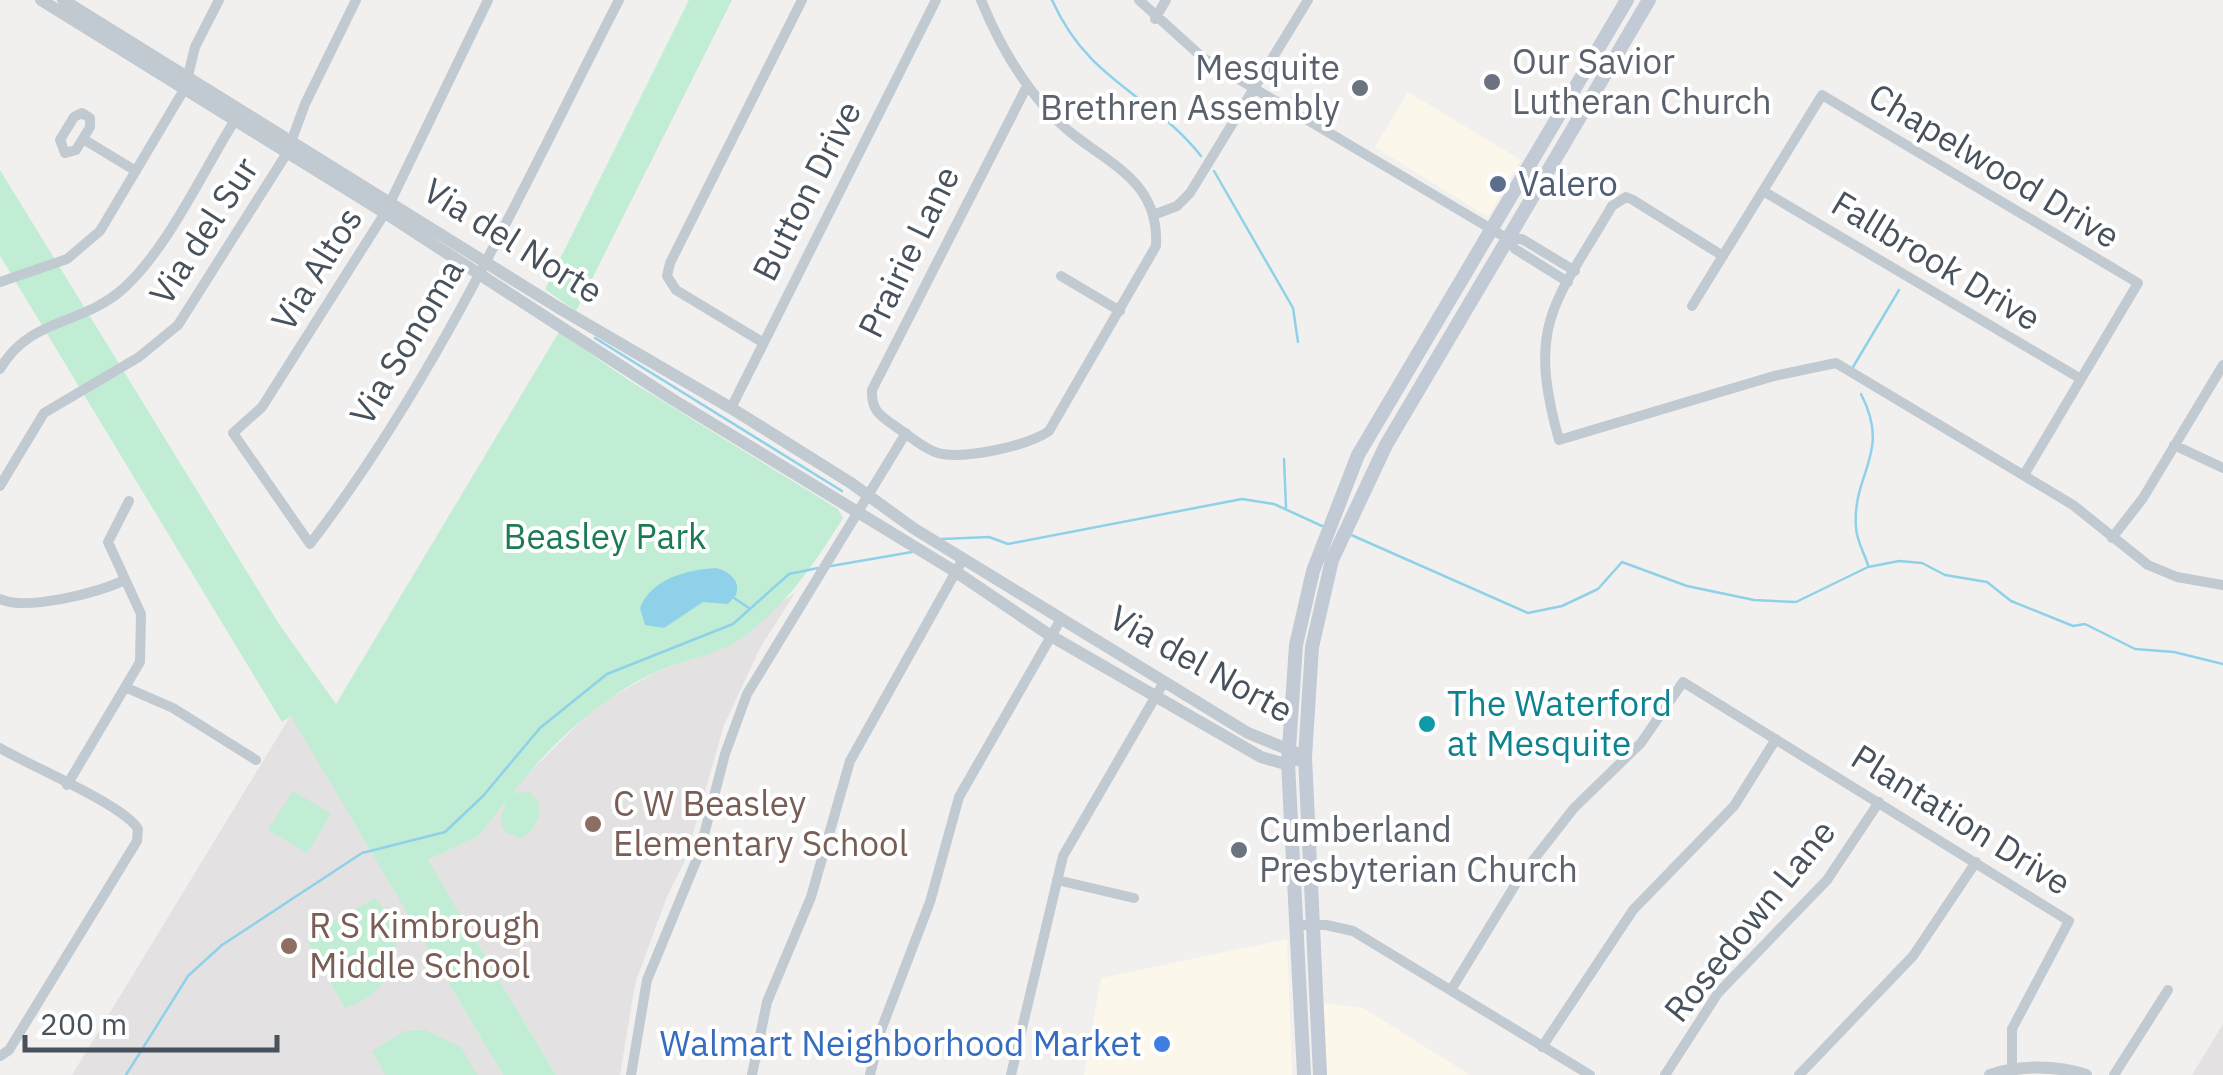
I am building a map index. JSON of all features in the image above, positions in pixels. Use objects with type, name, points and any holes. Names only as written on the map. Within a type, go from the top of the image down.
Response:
[{"type":"main road","points":[[1320,1075],[1288,755],[1310,616],[1338,496],[1358,455],[1627,0]]},
{"type":"main road","points":[[1326,558],[1649,0]]},
{"type":"main road","points":[[1574,89],[1591,98]]},
{"type":"main road","points":[[1304,1075],[1305,757],[1310,616]]},
{"type":"street","name":"Via del Norte","points":[[41,0],[186,82],[234,120],[290,147]]},
{"type":"street","name":"Via del Norte","points":[[63,0],[290,147],[731,408],[913,528],[1288,755]]},
{"type":"street","points":[[0,282],[84,248],[136,171],[186,82],[196,46],[220,0]]},
{"type":"street","name":"Via del Sur","points":[[0,486],[44,413],[140,357],[178,325],[290,147],[356,0]]},
{"type":"street","name":"Via Altos","points":[[310,544],[233,433],[262,407],[388,207],[488,0]]},
{"type":"street","name":"Via Sonoma","points":[[310,544],[352,488],[480,276],[619,0]]},
{"type":"street","points":[[762,342],[676,290],[668,276],[670,262],[802,0]]},
{"type":"street","name":"Button Drive","points":[[731,408],[936,0]]},
{"type":"street","points":[[631,1075],[647,980],[699,854],[738,714],[768,654],[834,545],[906,434],[945,454],[1034,441],[1055,422],[1156,246],[1156,214],[1140,185],[1075,138],[1027,86],[994,32],[980,0]]},
{"type":"street","points":[[1138,0],[1203,58],[1492,229],[1568,282]]},
{"type":"street","points":[[1155,19],[1166,0]]},
{"type":"street","points":[[1156,214],[1178,206],[1190,194],[1308,0]]},
{"type":"street","name":"Prairie Lane","points":[[906,434],[875,411],[872,390],[959,211],[1027,86]]},
{"type":"street","name":"Chapelwood Drive","points":[[1763,190],[1822,95],[2138,284],[2081,379]]},
{"type":"street","points":[[0,369],[23,338],[95,309],[137,274],[234,120]]},
{"type":"street","points":[[83,139],[136,171]]},
{"type":"street","points":[[1692,306],[1763,190]]},
{"type":"street","name":"Fallbrook Drive","points":[[1763,190],[2081,379]]},
{"type":"street","points":[[1723,256],[1626,198],[1612,206],[1574,270],[1542,341],[1545,389],[1560,440],[1774,376],[1836,364],[2073,505],[2148,565],[2177,577],[2223,585]]},
{"type":"street","name":"Via del Norte","points":[[388,207],[480,276],[956,572],[1050,636],[1261,757],[1305,757]]},
{"type":"street","points":[[1508,239],[1522,239],[1574,270]]},
{"type":"street","points":[[1060,276],[1120,311]]},
{"type":"street","points":[[2112,538],[2143,498],[2223,365]]},
{"type":"street","points":[[2024,475],[2081,379]]},
{"type":"street","points":[[2174,445],[2223,468]]},
{"type":"street","points":[[68,785],[140,662],[141,614],[108,542],[129,501]]},
{"type":"street","points":[[752,1075],[767,1002],[811,897],[850,761],[963,559]]},
{"type":"street","points":[[0,599],[24,603],[105,590],[124,580]]},
{"type":"street","points":[[870,1075],[881,1030],[930,902],[959,797],[1061,619]]},
{"type":"street","points":[[1011,1075],[1057,880],[1072,836],[1164,682]]},
{"type":"street","name":"Plantation Drive","points":[[1451,990],[1520,877],[1574,808],[1642,743],[1683,682],[2069,921],[2012,1028],[2012,1070]]},
{"type":"street","points":[[127,688],[173,708],[256,760]]},
{"type":"street","points":[[1542,1047],[1633,910],[1734,806],[1776,738]]},
{"type":"street","points":[[0,748],[68,785],[87,791],[134,822],[138,841],[9,1050],[0,1056]]},
{"type":"street","name":"Rosedown Lane","points":[[1664,1075],[1718,994],[1827,880],[1879,802]]},
{"type":"street","points":[[1799,1075],[1913,956],[1976,862]]},
{"type":"street","points":[[1057,880],[1134,898]]},
{"type":"street","points":[[1303,925],[1353,931],[1590,1075]]},
{"type":"street","points":[[2114,1075],[2168,990]]},
{"type":"street","points":[[1990,1075],[2012,1070],[2067,1069],[2086,1075]]},
{"type":"shaded area","points":[[1408,92],[1521,160],[1488,217],[1375,147]]},
{"type":"shaded area","name":"C W Beasley Elementary School","points":[[795,593],[760,648],[724,725],[686,858],[666,899],[635,984],[620,1075],[556,1075],[428,860],[480,835],[526,776],[596,706],[656,672],[744,637],[770,609]]},
{"type":"shaded area","name":"R S Kimbrough Middle School","points":[[291,715],[503,1075],[72,1075]]},
{"type":"shaded area","points":[[1287,939],[1292,1075],[1084,1075],[1101,978]]},
{"type":"shaded area","points":[[1323,1003],[1363,1008],[1470,1075],[1327,1075]]},
{"type":"shaded area","points":[[2223,1024],[2223,1075],[2192,1075]]},
{"type":"green space","points":[[689,0],[732,0],[576,311],[545,289]]},
{"type":"green space","name":"Beasley Park","points":[[0,170],[279,624],[336,704],[559,332],[630,381],[838,509],[843,518],[822,551],[788,596],[746,635],[727,647],[660,670],[618,693],[579,722],[544,756],[513,793],[529,792],[538,803],[539,816],[527,834],[521,838],[505,832],[500,821],[506,801],[480,835],[428,860],[556,1075],[503,1075],[291,716],[282,722],[0,256]]},
{"type":"green space","points":[[293,791],[331,814],[307,853],[268,830]]},
{"type":"green space","points":[[375,898],[394,931],[394,962],[377,990],[345,1008],[308,942],[312,933]]},
{"type":"green space","points":[[425,1030],[461,1047],[477,1075],[385,1075],[372,1051],[405,1031]]},
{"type":"water","points":[[716,568],[729,574],[737,585],[736,595],[728,604],[703,602],[664,628],[645,625],[640,608],[653,589],[682,574]]},
{"type":"waterway","points":[[1052,0],[1084,51],[1201,156]]},
{"type":"waterway","points":[[1214,171],[1293,308],[1298,342]]},
{"type":"waterway","points":[[1853,367],[1899,290]]},
{"type":"waterway","points":[[595,338],[842,491]]},
{"type":"waterway","points":[[1861,394],[1873,432],[1856,508],[1856,527],[1868,565]]},
{"type":"waterway","points":[[1284,459],[1286,507]]},
{"type":"waterway","points":[[942,539],[989,537],[1008,544],[1242,499],[1274,504],[1322,526]]},
{"type":"waterway","points":[[1349,534],[1528,613],[1562,606],[1598,589],[1622,562],[1687,586],[1754,600],[1796,602],[1868,567],[1899,561],[1922,563],[1945,575],[1987,582],[2011,601],[2073,626],[2085,624],[2135,649],[2174,652],[2223,664]]},
{"type":"waterway","points":[[831,566],[912,552]]},
{"type":"waterway","points":[[126,1075],[188,976],[222,945],[362,853],[445,832],[483,796],[540,728],[607,674],[733,624],[789,574],[818,568]]},
{"type":"waterway","points":[[734,598],[749,608]]},
{"type":"place","name":"Our Savior Lutheran Church","points":[[1492,82]]},
{"type":"place","name":"Mesquite Brethren Assembly","points":[[1360,88]]},
{"type":"place","name":"Valero","points":[[1498,184]]},
{"type":"place","name":"The Waterford at Mesquite","points":[[1427,724]]},
{"type":"place","name":"C W Beasley Elementary School","points":[[593,824]]},
{"type":"place","name":"Cumberland Presbyterian Church","points":[[1239,850]]},
{"type":"place","name":"R S Kimbrough Middle School","points":[[289,946]]},
{"type":"place","name":"Walmart Neighborhood Market","points":[[1162,1044]]}]
